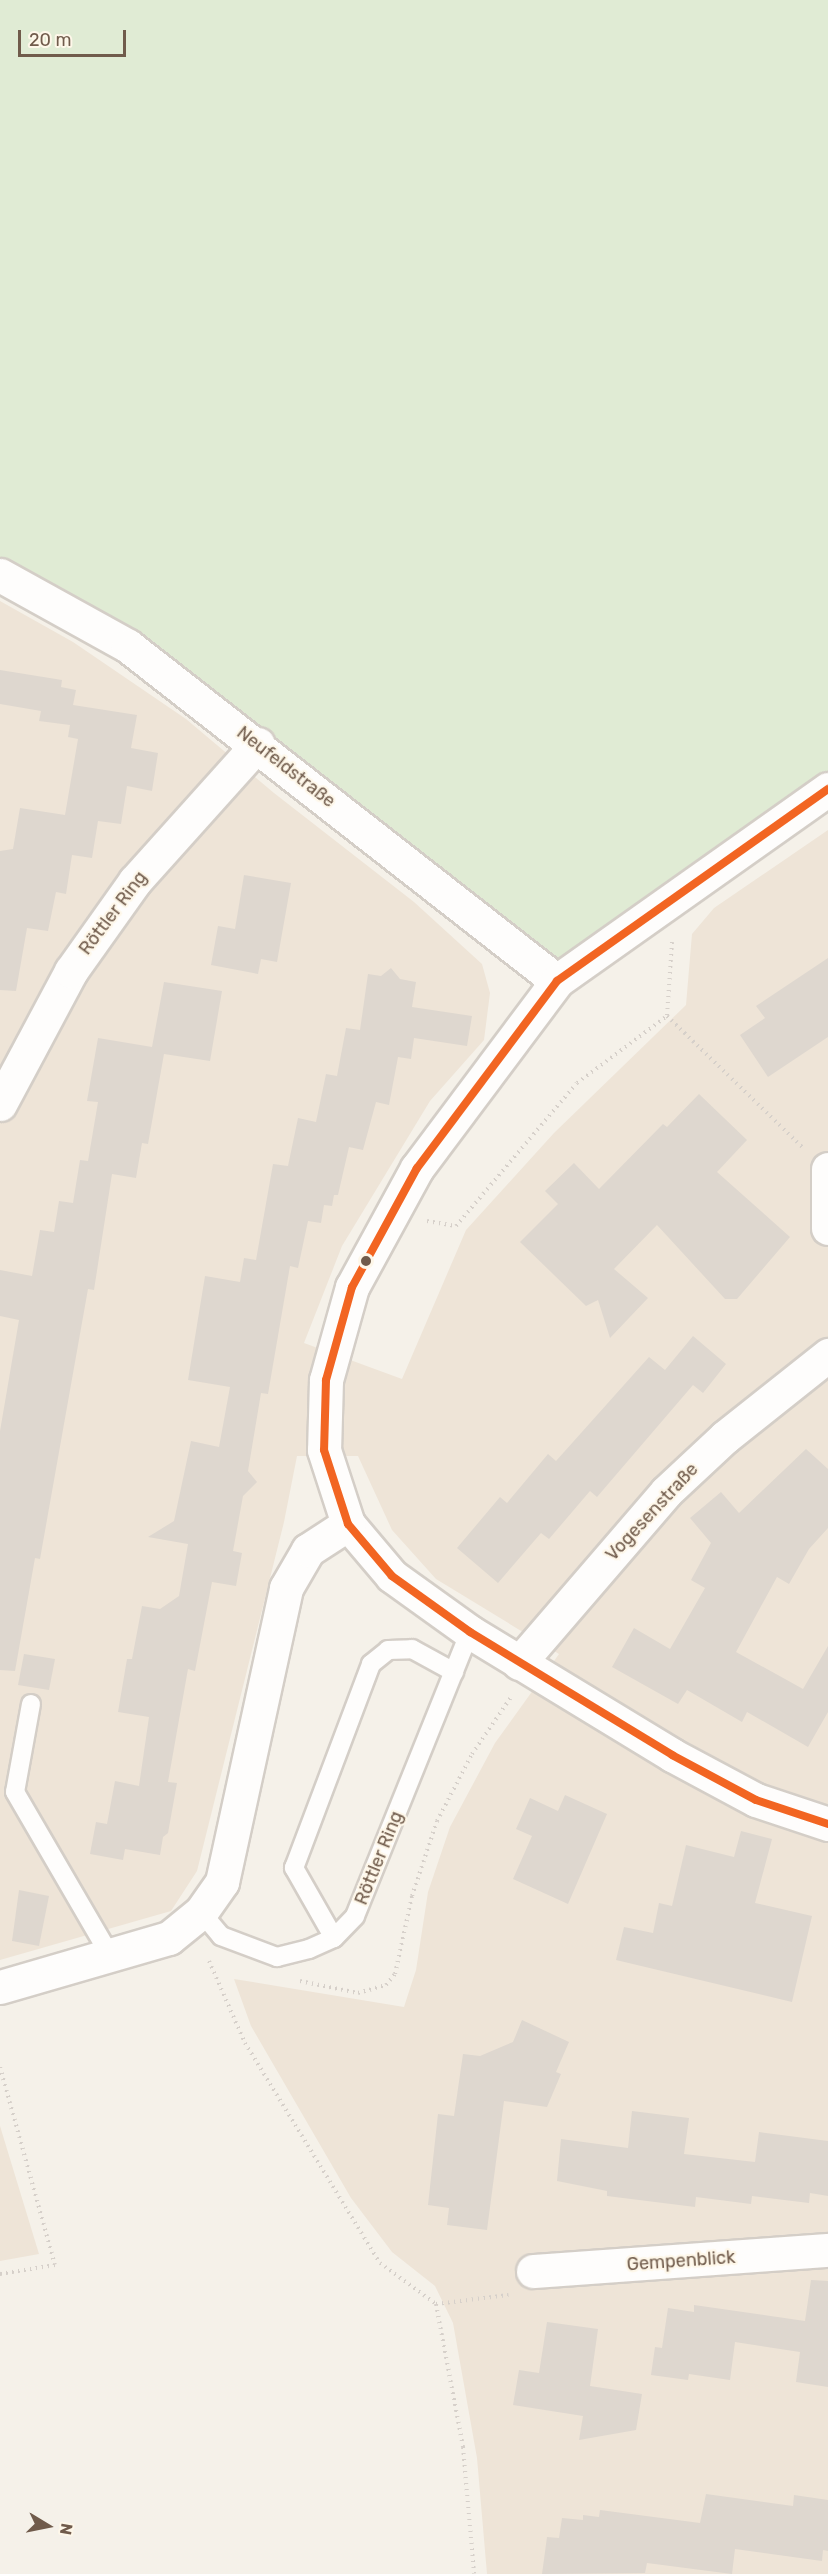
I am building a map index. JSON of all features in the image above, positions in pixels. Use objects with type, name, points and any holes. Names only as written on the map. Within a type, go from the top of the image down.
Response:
[{"type":"street","name":"Neufeldstraße","points":[[0,575],[128,646],[258,744],[557,981]]},
{"type":"street","name":"Röttler Ring","points":[[0,1104],[71,971],[135,880],[258,744]]},
{"type":"street","points":[[828,789],[676,894],[557,981],[417,1168],[352,1287],[326,1380],[324,1450],[348,1524],[392,1576],[470,1632],[672,1755],[756,1800],[828,1824]]},
{"type":"street","points":[[828,1171],[828,1228]]},
{"type":"street","name":"Vogesenstraße","points":[[519,1663],[666,1492],[725,1437],[828,1354]]},
{"type":"street","points":[[0,1987],[211,1924],[286,1588],[308,1550],[348,1524]]},
{"type":"street","name":"Gempenblick","points":[[533,2271],[828,2250]]},
{"type":"lane","name":"Röttler Ring","points":[[211,1924],[277,1956],[309,1949],[334,1938],[355,1916],[470,1632]]},
{"type":"lane","points":[[334,1938],[294,1868],[371,1664],[388,1650],[412,1649],[454,1672]]},
{"type":"lane","points":[[31,1704],[15,1792],[110,1955]]},
{"type":"path","points":[[392,1214],[456,1226],[577,1083],[667,1016],[676,894]]},
{"type":"path","points":[[667,1016],[828,1171]]},
{"type":"path","points":[[211,1924],[209,1961],[244,2043],[380,2263],[436,2304],[463,2447],[474,2574]]},
{"type":"path","points":[[0,2067],[55,2265],[0,2274]]},
{"type":"path","points":[[436,2304],[516,2294],[533,2271]]},
{"type":"shaded area","points":[[0,601],[73,642],[186,719],[274,793],[414,902],[482,964],[490,993],[484,1040],[430,1101],[342,1246],[304,1343],[402,1379],[466,1230],[554,1133],[686,1005],[692,934],[714,908],[828,830],[828,2574],[487,2574],[477,2458],[453,2323],[435,2286],[392,2252],[351,2198],[251,2026],[234,1979],[404,2007],[416,1970],[428,1892],[450,1827],[495,1743],[559,1654],[436,1579],[392,1530],[358,1456],[297,1456],[284,1522],[197,1871],[171,1911],[0,1960]]},
{"type":"shaded area","points":[[0,2126],[39,2254],[0,2261]]},
{"type":"green space","points":[[0,0],[828,0],[828,789],[557,981],[258,744],[0,575]]},
{"type":"building","points":[[0,670],[62,680],[61,687],[76,690],[73,705],[137,715],[131,748],[158,753],[152,791],[127,786],[121,824],[98,821],[92,858],[72,855],[66,894],[56,892],[48,931],[27,928],[16,991],[0,990],[0,851],[13,849],[20,808],[65,815],[78,739],[68,737],[70,725],[39,721],[41,711],[0,704]]},
{"type":"building","points":[[244,875],[291,883],[277,962],[261,959],[258,974],[211,965],[218,926],[235,929]]},
{"type":"building","points":[[828,958],[828,1037],[768,1077],[740,1035],[765,1018],[756,1006]]},
{"type":"building","points":[[391,968],[400,979],[416,982],[412,1007],[472,1016],[467,1046],[414,1038],[411,1059],[398,1057],[389,1105],[376,1102],[363,1150],[349,1147],[338,1195],[334,1195],[332,1206],[324,1205],[321,1223],[308,1221],[298,1268],[290,1266],[268,1394],[261,1393],[248,1471],[257,1482],[243,1496],[233,1551],[242,1553],[236,1586],[212,1582],[195,1671],[188,1669],[168,1782],[177,1783],[168,1833],[163,1837],[160,1855],[125,1849],[123,1860],[90,1854],[96,1822],[107,1824],[115,1781],[139,1786],[149,1717],[118,1712],[127,1659],[132,1659],[142,1606],[160,1609],[179,1596],[188,1544],[148,1537],[174,1521],[191,1441],[219,1447],[230,1387],[188,1380],[205,1276],[240,1282],[244,1258],[256,1260],[273,1164],[288,1166],[298,1118],[316,1122],[326,1074],[337,1076],[346,1028],[360,1030],[368,974],[381,976]]},
{"type":"building","points":[[164,982],[222,991],[210,1061],[164,1054],[148,1144],[142,1143],[136,1178],[112,1174],[94,1290],[88,1289],[40,1559],[35,1558],[15,1671],[0,1670],[0,1431],[19,1320],[0,1316],[0,1270],[32,1276],[40,1230],[54,1232],[59,1201],[73,1203],[80,1160],[88,1161],[98,1102],[87,1101],[98,1038],[152,1047]]},
{"type":"building","points":[[699,1094],[747,1140],[717,1172],[790,1237],[737,1299],[725,1299],[657,1225],[614,1269],[648,1298],[610,1338],[598,1300],[586,1306],[520,1242],[558,1204],[545,1191],[574,1163],[599,1189],[663,1124],[667,1127]]},
{"type":"building","points":[[693,1336],[726,1364],[703,1393],[693,1385],[597,1497],[590,1491],[549,1539],[541,1533],[498,1583],[457,1548],[500,1497],[507,1503],[548,1454],[556,1461],[649,1357],[665,1370]]},
{"type":"building","points":[[806,1449],[828,1469],[828,1528],[809,1549],[789,1584],[777,1577],[736,1652],[803,1689],[828,1646],[828,1712],[808,1747],[747,1712],[742,1722],[687,1690],[678,1704],[612,1667],[634,1628],[670,1649],[705,1588],[691,1580],[711,1543],[690,1518],[721,1492],[739,1513]]},
{"type":"building","points":[[24,1654],[55,1659],[49,1690],[18,1685]]},
{"type":"building","points":[[565,1795],[607,1814],[568,1904],[513,1879],[532,1836],[516,1829],[530,1798],[558,1811]]},
{"type":"building","points":[[741,1831],[772,1839],[755,1903],[812,1916],[792,2002],[616,1960],[624,1927],[653,1933],[659,1903],[672,1906],[686,1845],[734,1857]]},
{"type":"building","points":[[19,1890],[49,1896],[39,1946],[12,1941]]},
{"type":"building","points":[[522,2020],[569,2042],[556,2072],[561,2074],[547,2107],[504,2101],[487,2230],[447,2225],[449,2208],[428,2205],[438,2114],[454,2116],[463,2054],[480,2056],[513,2042]]},
{"type":"building","points":[[632,2111],[689,2118],[684,2154],[755,2162],[759,2132],[828,2141],[828,2196],[810,2193],[809,2203],[752,2196],[751,2204],[696,2197],[695,2207],[607,2196],[607,2191],[557,2181],[561,2139],[628,2148]]},
{"type":"building","points":[[811,2280],[828,2281],[828,2387],[796,2382],[800,2352],[735,2342],[730,2380],[689,2374],[688,2380],[651,2375],[655,2347],[662,2348],[668,2308],[694,2312],[694,2305],[805,2321]]},
{"type":"building","points":[[547,2322],[598,2329],[590,2386],[642,2394],[636,2430],[579,2440],[583,2416],[513,2405],[519,2370],[539,2373]]},
{"type":"building","points":[[706,2494],[793,2506],[794,2495],[828,2500],[828,2551],[823,2550],[822,2561],[735,2549],[732,2574],[647,2563],[645,2573],[542,2574],[547,2537],[559,2538],[562,2518],[583,2520],[583,2515],[599,2517],[600,2510],[700,2523]]},
{"type":"transit line","points":[[828,789],[557,981],[417,1168],[352,1287],[326,1380],[324,1450],[348,1524],[392,1576],[470,1632],[672,1755],[756,1800],[828,1824]]}]
